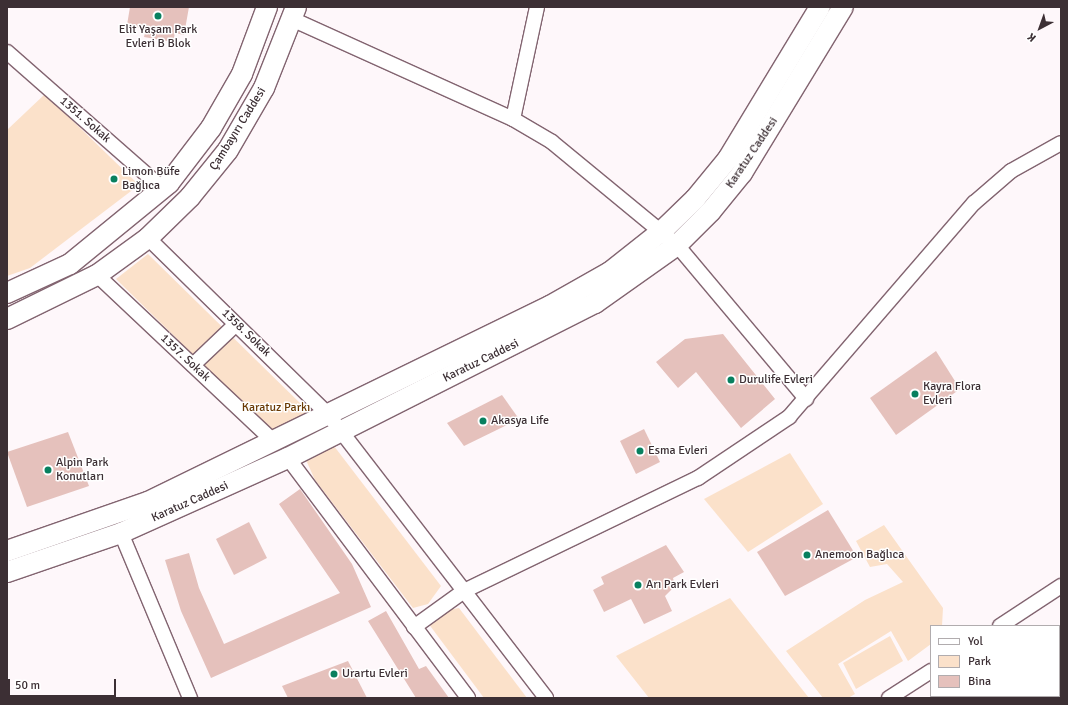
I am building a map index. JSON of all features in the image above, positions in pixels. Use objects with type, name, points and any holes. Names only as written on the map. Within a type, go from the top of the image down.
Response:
[{"type":"street","name":"Çambayırı Caddesi","points":[[7,293],[70,264],[162,188],[189,160],[211,128],[242,74],[267,7]]},
{"type":"street","points":[[513,119],[537,7]]},
{"type":"street","name":"Karatuz Caddesi","points":[[7,551],[148,502],[327,413],[579,291],[662,231],[695,200],[728,159],[820,7]]},
{"type":"street","name":"Karatuz Caddesi","points":[[7,572],[121,533],[288,458],[595,303],[677,245],[742,173],[843,7]]},
{"type":"street","name":"Çambayırı Caddesi","points":[[7,319],[97,274],[148,238],[190,197],[228,150],[264,88],[295,13]]},
{"type":"street","points":[[295,13],[513,119],[596,175],[677,245],[806,399]]},
{"type":"street","name":"1351. Sokak","points":[[7,52],[162,188]]},
{"type":"street","points":[[414,626],[464,591],[698,478],[789,417],[974,203],[1011,171],[1061,143]]},
{"type":"street","name":"1358. Sokak","points":[[148,238],[327,413],[339,432],[546,698]]},
{"type":"street","name":"1357. Sokak","points":[[97,274],[273,441]]},
{"type":"street","points":[[193,365],[236,324]]},
{"type":"street","points":[[288,458],[468,698]]},
{"type":"street","points":[[121,533],[190,698]]},
{"type":"street","points":[[1002,625],[1061,586]]},
{"type":"street","points":[[889,698],[930,672]]},
{"type":"green space","points":[[45,94],[139,185],[30,268],[7,276],[7,130]]},
{"type":"green space","name":"Karatuz Parkı","points":[[148,254],[303,406],[307,417],[278,432],[267,427],[116,279]]},
{"type":"green space","points":[[334,446],[441,586],[428,604],[413,608],[315,480],[306,460]]},
{"type":"green space","points":[[790,453],[823,504],[748,552],[704,499]]},
{"type":"green space","points":[[884,525],[943,608],[942,625],[930,625],[930,645],[908,661],[891,631],[838,664],[855,694],[848,698],[823,698],[786,651],[865,600],[903,582],[887,564],[870,567],[856,541]]},
{"type":"green space","points":[[730,598],[809,698],[649,698],[616,656]]},
{"type":"green space","points":[[459,608],[527,698],[484,698],[428,623],[443,611]]},
{"type":"green space","points":[[890,636],[903,661],[856,689],[843,663]]},
{"type":"building","name":"Elit Yaşam Park Evleri B Blok","points":[[130,7],[189,7],[184,35],[175,33],[173,42],[144,37],[146,29],[127,25]]},
{"type":"building","name":"Durulife Evleri","points":[[723,334],[775,399],[741,428],[696,372],[678,388],[656,362],[685,339]]},
{"type":"building","name":"Kayra Flora Evleri","points":[[936,351],[960,389],[896,435],[870,398]]},
{"type":"building","name":"Akasya Life","points":[[502,395],[519,419],[464,446],[447,423]]},
{"type":"building","name":"Esma Evleri","points":[[644,429],[660,462],[636,474],[620,441]]},
{"type":"building","name":"Alpin Park Konutları","points":[[68,432],[89,486],[27,507],[7,452]]},
{"type":"building","points":[[300,489],[352,564],[371,607],[211,678],[181,611],[165,560],[189,553],[199,588],[224,644],[340,593],[279,504]]},
{"type":"building","name":"Anemoon Bağlıca","points":[[828,510],[857,557],[785,596],[757,552]]},
{"type":"building","points":[[249,522],[267,558],[234,575],[216,539]]},
{"type":"building","name":"Arı Park Evleri","points":[[666,545],[684,572],[673,578],[675,586],[665,596],[672,611],[644,624],[631,599],[604,612],[593,590],[604,584],[601,577]]},
{"type":"building","points":[[386,611],[419,669],[426,666],[449,698],[416,698],[368,621]]},
{"type":"building","name":"Urartu Evleri","points":[[348,661],[367,698],[288,698],[282,686]]},
{"type":"place","name":"Elit Yaşam Park Evleri B Blok","points":[[158,16]]},
{"type":"place","name":"Limon Büfe Bağlıca","points":[[114,179]]},
{"type":"place","name":"Durulife Evleri","points":[[731,380]]},
{"type":"place","name":"Kayra Flora Evleri","points":[[915,394]]},
{"type":"place","name":"Akasya Life","points":[[483,421]]},
{"type":"place","name":"Esma Evleri","points":[[640,451]]},
{"type":"place","name":"Alpin Park Konutları","points":[[48,470]]},
{"type":"place","name":"Anemoon Bağlıca","points":[[807,555]]},
{"type":"place","name":"Arı Park Evleri","points":[[638,585]]},
{"type":"place","name":"Urartu Evleri","points":[[334,674]]}]
